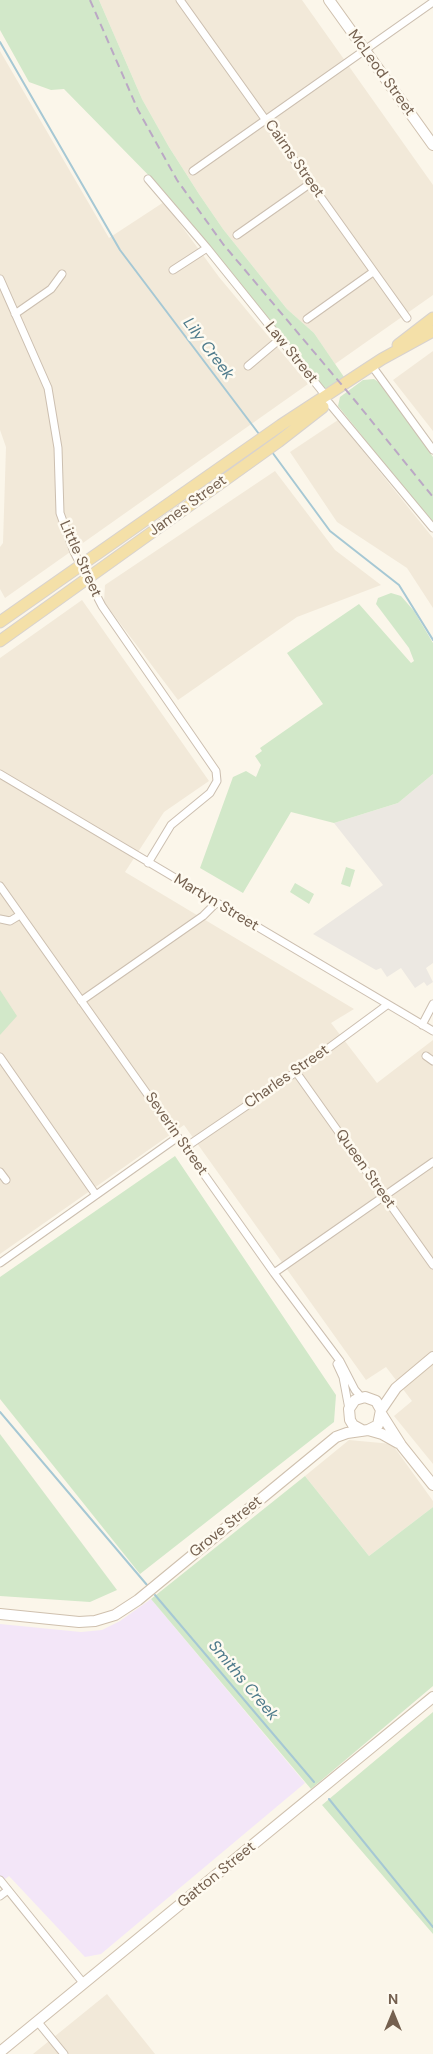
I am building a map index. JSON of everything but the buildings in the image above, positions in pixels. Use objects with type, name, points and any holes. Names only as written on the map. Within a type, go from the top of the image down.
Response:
[{"type":"main road","name":"James Street","points":[[0,622],[262,446],[278,442],[327,399],[382,359],[433,318]]},
{"type":"main road","name":"James Street","points":[[382,359],[433,331]]},
{"type":"main road","name":"James Street","points":[[0,641],[87,580],[262,446],[270,433],[327,399]]},
{"type":"street","name":"Cairns Street","points":[[180,0],[407,318]]},
{"type":"street","name":"McLeod Street","points":[[329,0],[433,145]]},
{"type":"street","points":[[193,171],[432,1]]},
{"type":"street","name":"Law Street","points":[[148,179],[207,248],[433,528]]},
{"type":"street","points":[[237,234],[311,183]]},
{"type":"street","points":[[173,270],[207,248]]},
{"type":"street","points":[[307,319],[373,272]]},
{"type":"street","points":[[15,314],[51,289],[62,274]]},
{"type":"street","name":"Little Street","points":[[0,279],[48,388],[58,448],[58,496],[61,517],[87,580],[107,614],[213,765],[216,773],[216,784],[210,794],[171,825],[148,863]]},
{"type":"street","points":[[248,366],[280,339]]},
{"type":"street","points":[[372,366],[433,450]]},
{"type":"street","name":"Martyn Street","points":[[0,774],[216,904],[433,1031]]},
{"type":"street","name":"Severin Street","points":[[0,886],[274,1273],[332,1353],[340,1361],[355,1390],[365,1398]]},
{"type":"street","points":[[81,1001],[203,916],[216,904]]},
{"type":"street","points":[[0,919],[10,921],[20,915]]},
{"type":"street","points":[[422,1025],[433,1004]]},
{"type":"street","name":"Charles Street","points":[[186,1147],[296,1072],[387,1005]]},
{"type":"street","points":[[0,1057],[96,1195]]},
{"type":"street","name":"Queen Street","points":[[296,1072],[433,1265]]},
{"type":"street","points":[[0,1263],[178,1137]]},
{"type":"street","points":[[274,1273],[433,1162]]},
{"type":"street","points":[[0,1172],[6,1180]]},
{"type":"street","name":"Severin Street","points":[[332,1353],[343,1377],[349,1412]]},
{"type":"street","points":[[365,1430],[378,1425],[382,1412],[396,1388],[433,1357]]},
{"type":"street","points":[[396,1388],[355,1400],[349,1412],[353,1425],[382,1434],[401,1445]]},
{"type":"street","points":[[365,1398],[376,1401],[401,1445],[433,1485]]},
{"type":"street","name":"Grove Street","points":[[0,1614],[79,1622],[95,1621],[115,1615],[139,1599],[336,1437],[349,1412]]},
{"type":"street","name":"Grove Street","points":[[336,1437],[365,1430]]},
{"type":"street","name":"Gatton Street","points":[[0,2052],[433,1697]]},
{"type":"street","points":[[0,1880],[84,1984]]},
{"type":"street","points":[[0,1896],[8,1890]]},
{"type":"street","points":[[38,2022],[64,2054]]},
{"type":"shaded area","points":[[99,0],[302,0],[433,185],[433,295],[335,364],[314,333],[287,309],[223,229],[199,194],[169,147],[142,99]]},
{"type":"shaded area","points":[[0,51],[109,238],[164,202],[219,277],[308,384],[5,598],[0,589],[0,547],[3,543],[6,447],[0,430]]},
{"type":"shaded area","points":[[433,351],[433,431],[393,380]]},
{"type":"shaded area","points":[[338,420],[433,538],[433,608],[407,568],[337,522],[290,452]]},
{"type":"shaded area","points":[[275,471],[335,550],[381,585],[297,617],[178,700],[104,602],[105,585]]},
{"type":"shaded area","points":[[82,600],[209,781],[164,812],[125,872],[354,1009],[331,1023],[377,1083],[433,1040],[433,1464],[394,1416],[412,1401],[386,1367],[366,1380],[184,1125],[0,1254],[0,658]]},
{"type":"shaded area","points":[[433,774],[433,963],[426,968],[433,982],[427,986],[424,982],[415,988],[401,968],[387,977],[381,968],[376,970],[313,934],[383,885],[334,823],[398,803]]},
{"type":"shaded area","points":[[349,1440],[392,1444],[433,1501],[433,1507],[369,1556],[305,1476]]},
{"type":"shaded area","points":[[151,1599],[305,1783],[101,1954],[85,1957],[9,1876],[0,1883],[0,1624],[81,1632],[102,1630],[120,1621]]},
{"type":"shaded area","points":[[107,1994],[155,2054],[33,2054]]},
{"type":"green space","points":[[0,0],[99,0],[142,99],[169,147],[199,194],[223,229],[287,309],[314,333],[344,377],[325,390],[162,189],[64,89],[51,90],[29,82],[0,30]]},
{"type":"green space","points":[[374,379],[380,383],[433,457],[433,524],[338,406],[340,397],[363,380]]},
{"type":"green space","points":[[391,593],[401,596],[414,611],[433,643],[433,774],[398,803],[334,823],[291,812],[243,893],[200,868],[233,777],[246,771],[256,777],[261,765],[255,756],[262,751],[260,748],[323,704],[287,653],[359,604],[411,663],[414,661],[409,648],[376,604],[378,598]]},
{"type":"green space","points":[[346,867],[355,870],[350,887],[341,884]]},
{"type":"green space","points":[[295,883],[314,894],[309,904],[290,892]]},
{"type":"green space","points":[[0,990],[17,1016],[0,1035]]},
{"type":"green space","points":[[175,1156],[336,1395],[334,1422],[140,1574],[0,1399],[0,1277]]},
{"type":"green space","points":[[0,1434],[117,1590],[90,1602],[0,1596]]},
{"type":"green space","points":[[305,1476],[369,1556],[433,1507],[433,1686],[311,1789],[151,1599]]},
{"type":"green space","points":[[433,1712],[433,1934],[322,1805]]},
{"type":"waterway","name":"Lily Creek","points":[[0,42],[120,250],[259,434]]},
{"type":"waterway","name":"Lily Creek","points":[[272,452],[330,531],[399,585],[433,640]]},
{"type":"waterway","name":"Smiths Creek","points":[[0,1412],[147,1585]]},
{"type":"waterway","name":"Smiths Creek","points":[[155,1595],[314,1782]]},
{"type":"waterway","name":"Smiths Creek","points":[[329,1799],[433,1927]]},
{"type":"railway","points":[[90,0],[138,110],[177,180],[223,244],[357,403],[433,497]]}]
